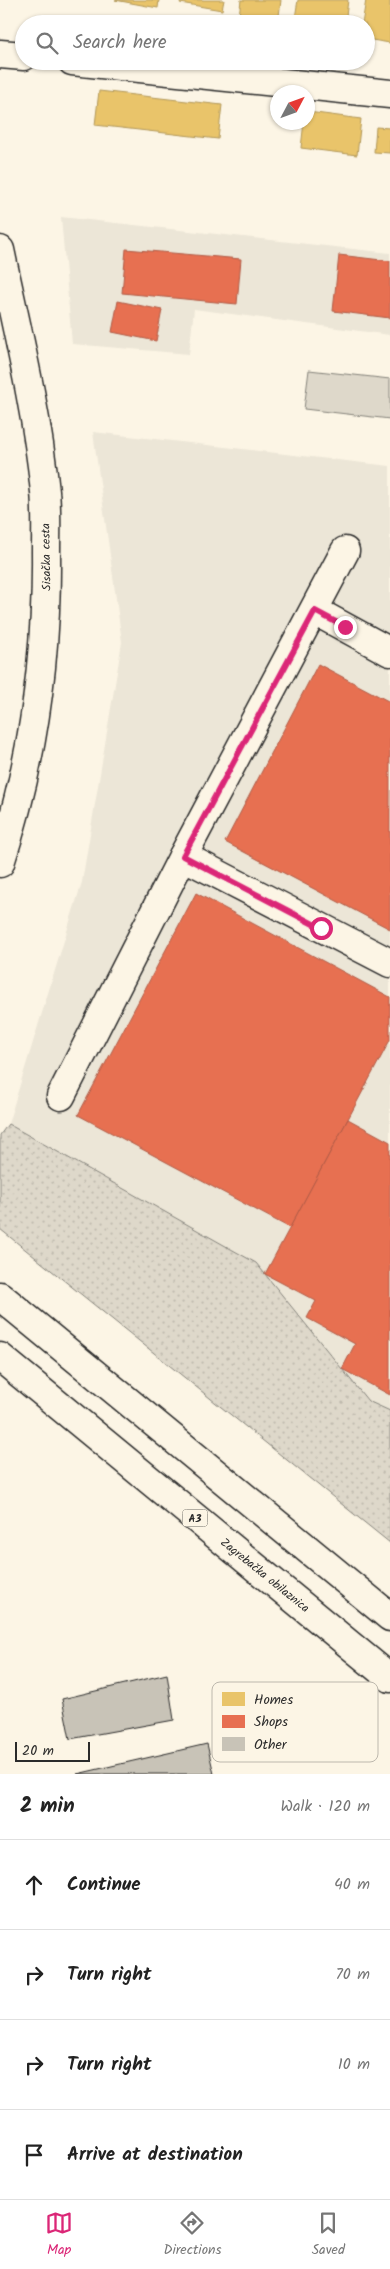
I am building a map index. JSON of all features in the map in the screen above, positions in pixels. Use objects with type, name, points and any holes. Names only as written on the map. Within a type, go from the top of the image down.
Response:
[{"type":"main road","points":[[0,54],[15,55]]},
{"type":"main road","points":[[159,70],[390,94]]},
{"type":"main road","name":"Sisačka cesta","points":[[0,250],[26,371],[45,493],[46,597],[39,690],[26,768],[0,862]]},
{"type":"main road","points":[[60,1096],[183,856],[315,611],[345,551]]},
{"type":"main road","points":[[315,611],[390,652]]},
{"type":"main road","points":[[183,856],[390,963]]},
{"type":"main road","points":[[0,1296],[390,1617]]},
{"type":"main road","name":"Zagrebačka obilaznica","points":[[0,1357],[390,1678]]},
{"type":"shaded area","points":[[61,217],[390,253],[390,335],[194,309],[189,354],[72,344]]},
{"type":"shaded area","points":[[309,370],[390,379],[390,419],[304,409]]},
{"type":"shaded area","points":[[93,432],[390,466],[390,1411],[368,1401],[256,1263],[8,1124],[82,882],[122,642]]},
{"type":"shaded area","points":[[8,1124],[256,1263],[368,1401],[390,1411],[390,1543],[0,1229],[0,1135]]},
{"type":"building: Homes","points":[[115,0],[159,0],[158,8]]},
{"type":"building: Homes","points":[[181,0],[224,0],[222,10],[180,3]]},
{"type":"building: Homes","points":[[241,0],[281,0],[279,15],[239,15]]},
{"type":"building: Homes","points":[[298,0],[348,0],[346,15],[296,15]]},
{"type":"building: Homes","points":[[366,0],[390,0],[390,43],[375,40],[375,15],[364,15]]},
{"type":"building: Homes","points":[[99,91],[222,105],[218,139],[95,125]]},
{"type":"building: Homes","points":[[315,113],[361,119],[357,155],[301,148],[303,130],[315,130]]},
{"type":"building: Homes","points":[[376,127],[390,128],[390,153],[374,152]]},
{"type":"building: Shops","points":[[126,249],[241,259],[237,304],[122,293]]},
{"type":"building: Shops","points":[[339,255],[390,261],[390,318],[333,311]]},
{"type":"building: Shops","points":[[118,301],[162,310],[156,341],[112,332]]},
{"type":"building: Shops","points":[[318,664],[390,702],[390,929],[225,842]]},
{"type":"building: Shops","points":[[196,893],[390,997],[390,1040],[290,1228],[78,1115]]},
{"type":"building: Shops","points":[[348,1119],[390,1142],[390,1395],[342,1369],[355,1344],[307,1318],[316,1301],[265,1274]]},
{"type":"building: Other","points":[[167,1674],[174,1720],[70,1739],[62,1699]]},
{"type":"building: Other","points":[[207,1744],[214,1774],[77,1774]]},
{"type":"route","points":[[321,928],[183,856],[315,611],[345,627]]}]
